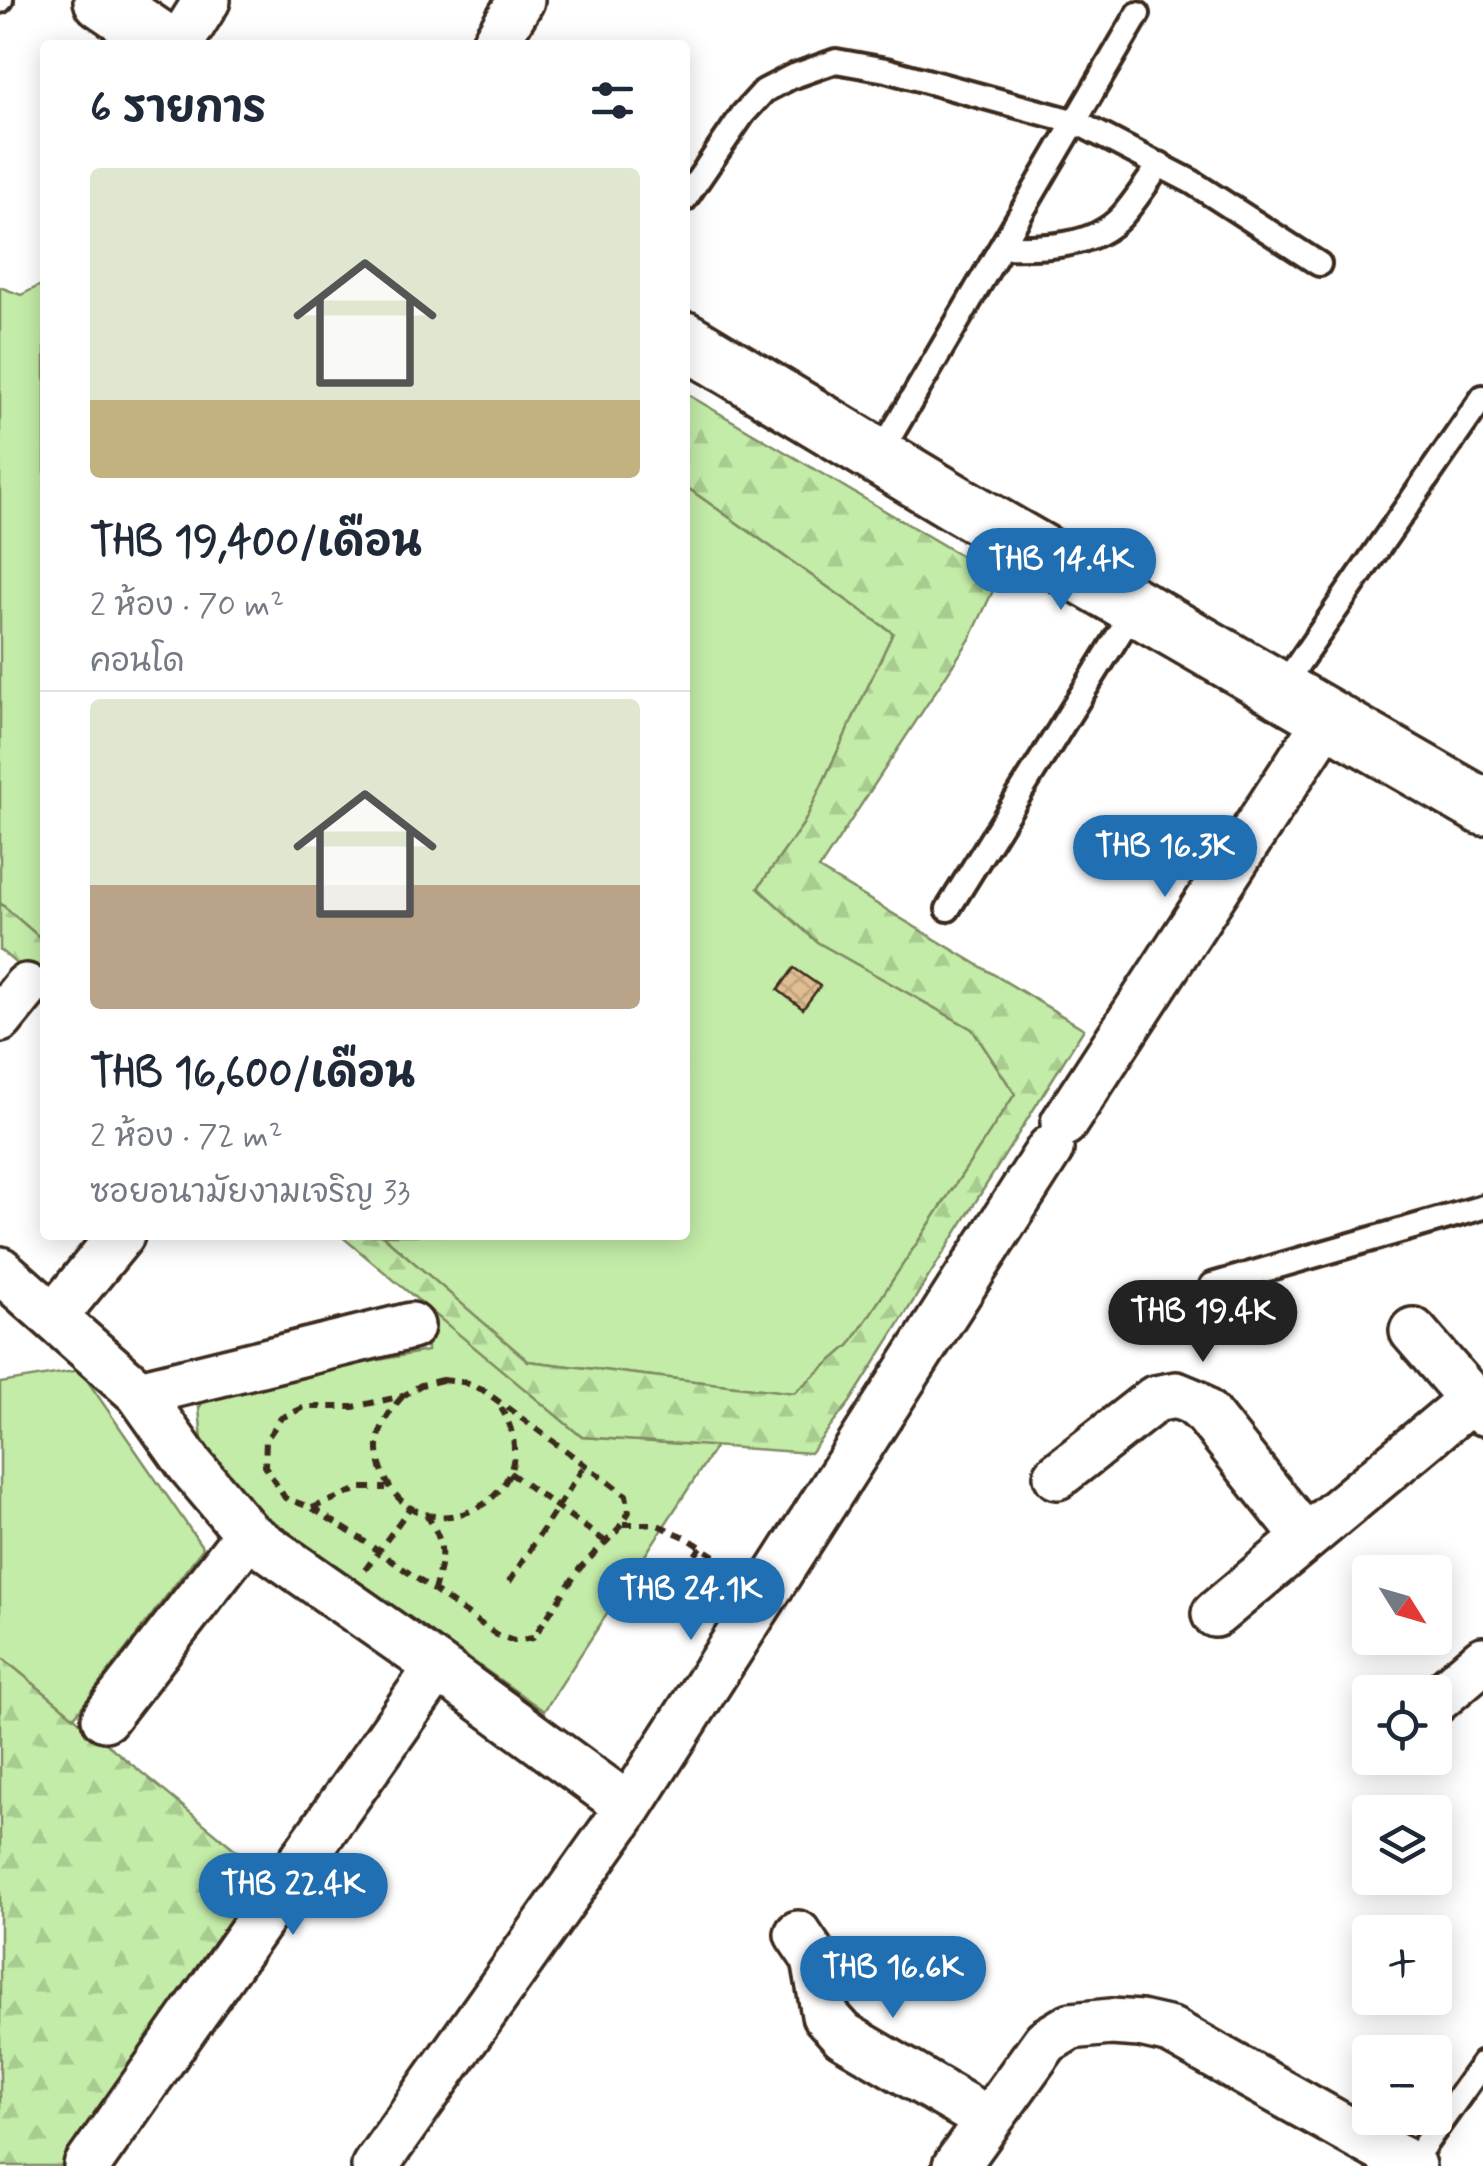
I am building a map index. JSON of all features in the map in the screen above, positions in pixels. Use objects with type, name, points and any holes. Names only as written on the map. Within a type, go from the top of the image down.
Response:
[{"type":"street","points":[[102,0],[161,40]]},
{"type":"street","points":[[182,40],[207,0]]},
{"type":"street","points":[[497,40],[521,0]]},
{"type":"street","points":[[690,343],[878,457],[1483,807]]},
{"type":"street","points":[[375,2166],[629,1807],[1328,718]]},
{"type":"street","points":[[54,1317],[117,1240]]},
{"type":"street","points":[[0,1270],[138,1393],[248,1534],[629,1807]]},
{"type":"street","points":[[138,1393],[411,1326]]},
{"type":"street","points":[[1214,1614],[1306,1537],[1477,1406],[1413,1331]]},
{"type":"street","points":[[1056,1476],[1155,1399],[1176,1395],[1207,1414],[1306,1537]]},
{"type":"street","points":[[105,1718],[248,1534]]},
{"type":"street","points":[[1452,1686],[1483,1660]]},
{"type":"street","points":[[86,2166],[438,1667]]},
{"type":"street","points":[[798,1934],[815,1960],[825,2015],[844,2035],[988,2120]]},
{"type":"street","points":[[956,2166],[1046,2042],[1072,2026],[1111,2022],[1171,2031],[1411,2165]]},
{"type":"lane","points":[[878,457],[1138,14]]},
{"type":"lane","points":[[690,192],[743,114],[764,91],[836,61],[886,70],[1076,122],[1192,182],[1318,264]]},
{"type":"lane","points":[[1002,247],[1037,248],[1074,242],[1108,228],[1123,215],[1160,164]]},
{"type":"lane","points":[[1280,690],[1483,396]]},
{"type":"lane","points":[[948,909],[1136,607]]},
{"type":"lane","points":[[1212,1285],[1483,1207]]},
{"type":"lane","points":[[1411,2165],[1483,2063]]},
{"type":"path","points":[[403,1396],[352,1407],[305,1407],[281,1418],[266,1440],[264,1466],[284,1498],[312,1508],[497,1635],[514,1641],[533,1638],[580,1568],[629,1512],[626,1495],[482,1390],[463,1382],[442,1380],[421,1385],[403,1396],[388,1413],[379,1435],[378,1458],[385,1480],[399,1499],[440,1517],[463,1516],[484,1506],[501,1490],[510,1473],[515,1446],[510,1424],[498,1404]]},
{"type":"path","points":[[508,1582],[585,1466]]},
{"type":"path","points":[[510,1473],[606,1542]]},
{"type":"path","points":[[312,1508],[362,1488],[386,1488]]},
{"type":"path","points":[[343,1601],[411,1506]]},
{"type":"path","points":[[425,1513],[438,1532],[443,1556],[434,1591]]},
{"type":"path","points":[[621,1524],[655,1524],[687,1538],[768,1590]]},
{"type":"path","points":[[663,1598],[701,1546]]},
{"type":"green space","points":[[40,286],[40,938],[0,903],[0,287],[21,295]]},
{"type":"green space","points":[[690,396],[999,578],[970,639],[819,869],[1084,1029],[850,1402],[810,1453],[582,1437],[346,1240],[388,1240],[528,1361],[794,1393],[850,1345],[1015,1094],[972,1029],[817,942],[758,888],[804,823],[893,633],[690,490]]},
{"type":"green space","points":[[690,490],[893,633],[804,823],[758,888],[817,942],[972,1029],[1015,1094],[850,1345],[794,1393],[528,1361],[388,1240],[690,1240]]},
{"type":"green space","points":[[0,903],[40,938],[40,984],[0,950]]},
{"type":"green space","points":[[426,1306],[582,1437],[716,1446],[544,1711],[250,1505],[202,1440],[199,1408],[209,1392],[427,1351]]},
{"type":"green space","points":[[80,1370],[203,1548],[74,1717],[0,1656],[0,1383]]},
{"type":"green space","points":[[0,1656],[265,1874],[62,2166],[0,2166]]},
{"type":"building","points":[[794,968],[820,986],[803,1009],[778,990]]}]
